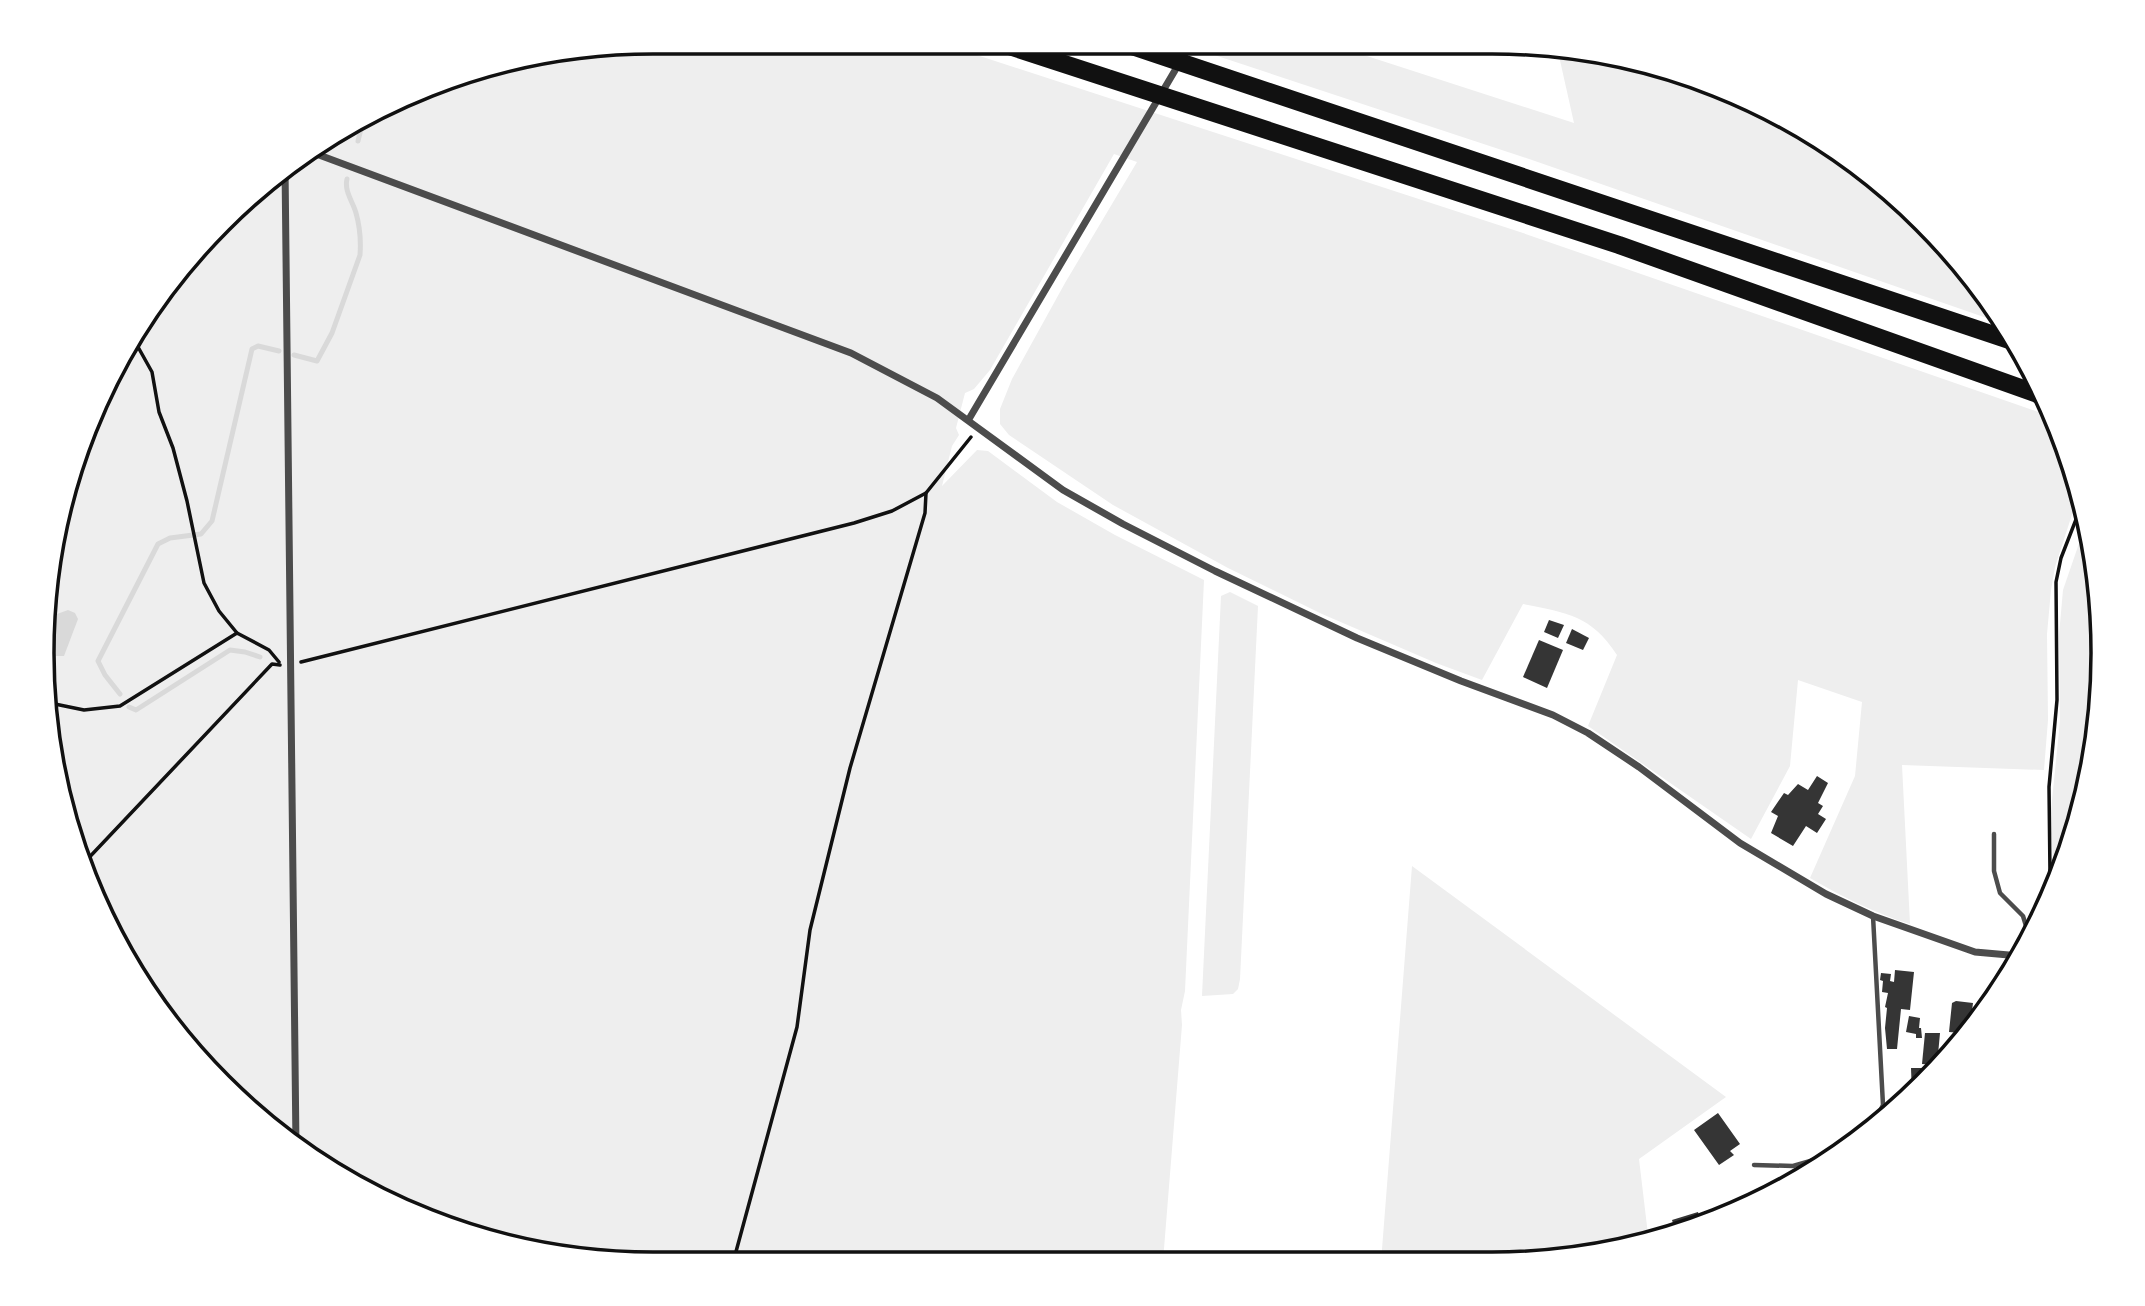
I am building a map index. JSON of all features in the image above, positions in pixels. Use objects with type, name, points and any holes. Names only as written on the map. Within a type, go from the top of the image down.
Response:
[{"type":"highway","points":[[1034,54],[1619,245],[2031,392]]},
{"type":"highway","points":[[1156,54],[2001,337]]},
{"type":"street","points":[[969,419],[1185,54]]},
{"type":"street","points":[[320,155],[851,353],[937,398],[1063,490],[1123,524],[1357,638],[1553,715],[1588,733],[1639,767],[1740,843],[1826,894],[1873,916],[1975,952],[2009,955]]},
{"type":"street","points":[[285,181],[285,665],[296,1133]]},
{"type":"lane","points":[[1994,834],[1994,871],[2000,893],[2023,916],[2026,924]]},
{"type":"lane","points":[[1873,916],[1882,1107]]},
{"type":"lane","points":[[1754,1165],[1793,1166],[1807,1162]]},
{"type":"path","points":[[138,347],[152,372],[159,412],[173,448],[204,583],[219,611],[237,633],[269,650],[285,665]]},
{"type":"path","points":[[90,856],[272,664],[285,665],[854,523],[892,511],[926,493],[978,426]]},
{"type":"path","points":[[736,1252],[799,1018],[813,916],[850,768],[925,513],[926,493]]},
{"type":"path","points":[[2050,869],[2049,787],[2057,700],[2056,582],[2061,558],[2075,521]]},
{"type":"path","points":[[57,704],[84,710],[120,706],[237,633]]},
{"type":"shaded area","points":[[974,54],[1520,232],[2040,412],[2059,461],[2073,511],[2055,567],[2051,590],[2047,634],[2048,720],[2044,770],[1902,765],[1910,924],[1859,904],[1810,878],[1855,776],[1862,702],[1798,680],[1790,766],[1751,839],[1588,726],[1617,655],[1598,631],[1577,618],[1523,604],[1482,680],[1322,614],[1228,568],[1113,505],[1009,435],[1000,424],[1000,409],[1012,379],[1137,162],[1114,154],[990,370],[974,389],[965,393],[956,428],[959,435],[952,446],[942,486],[977,450],[988,451],[1057,502],[1204,580],[1182,1025],[1164,1252],[653,1252],[575,1247],[498,1231],[461,1220],[388,1190],[320,1151],[258,1103],[230,1076],[203,1048],[155,986],[116,918],[100,882],[86,845],[66,770],[59,731],[54,653],[59,575],[66,536],[86,461],[100,424],[116,388],[155,320],[203,258],[258,203],[289,178],[354,134],[388,116],[461,86],[536,66],[614,56]]},
{"type":"shaded area","points":[[1211,54],[1361,54],[1574,123],[1560,58],[1609,66],[1684,86],[1757,116],[1791,134],[1856,178],[1887,203],[1942,258],[1989,319],[1532,160]]},
{"type":"shaded area","points":[[2080,541],[2086,575],[2091,653],[2086,731],[2070,808],[2053,859],[2050,820],[2060,721],[2059,635],[2063,590]]},
{"type":"shaded area","points":[[1230,592],[1258,606],[1240,979],[1238,989],[1233,994],[1202,996],[1221,596]]},
{"type":"shaded area","points":[[68,610],[75,613],[78,619],[64,656],[54,655],[57,614]]},
{"type":"shaded area","points":[[1412,866],[1726,1097],[1639,1159],[1648,1231],[1570,1247],[1492,1252],[1382,1252]]},
{"type":"building","points":[[1549,620],[1564,625],[1558,638],[1544,632]]},
{"type":"building","points":[[1572,629],[1589,638],[1583,650],[1566,643]]},
{"type":"building","points":[[1539,640],[1563,650],[1547,688],[1523,677]]},
{"type":"building","points":[[1817,776],[1828,783],[1818,803],[1823,806],[1818,814],[1826,819],[1817,833],[1806,826],[1793,846],[1771,833],[1778,816],[1771,812],[1784,793],[1788,795],[1798,784],[1808,790]]},
{"type":"building","points":[[1895,970],[1914,972],[1910,1010],[1901,1009],[1897,1049],[1887,1049],[1885,1007],[1888,993],[1882,992],[1883,981],[1880,980],[1881,973],[1891,974],[1890,981],[1894,982]]},
{"type":"building","points":[[1952,1003],[1973,1003],[1972,1010],[1955,1032],[1949,1032]]},
{"type":"building","points":[[1909,1016],[1920,1018],[1922,1038],[1916,1038],[1916,1034],[1906,1032]]},
{"type":"building","points":[[1925,1033],[1940,1033],[1938,1052],[1926,1064],[1922,1064]]},
{"type":"building","points":[[1911,1068],[1923,1068],[1915,1076],[1911,1079]]},
{"type":"building","points":[[1718,1113],[1740,1144],[1730,1151],[1734,1155],[1719,1165],[1694,1130]]},
{"type":"building","points":[[1698,1212],[1699,1214],[1673,1223],[1672,1220]]},
{"type":"waterway","points":[[358,141],[361,130]]},
{"type":"waterway","points":[[294,355],[317,361],[332,333],[360,255],[358,224],[348,192],[347,179]]},
{"type":"waterway","points":[[120,694],[98,661],[158,544],[170,538],[201,534],[212,521],[252,349],[258,346],[279,351]]},
{"type":"waterway","points":[[129,707],[136,710],[230,650],[260,657]]}]
